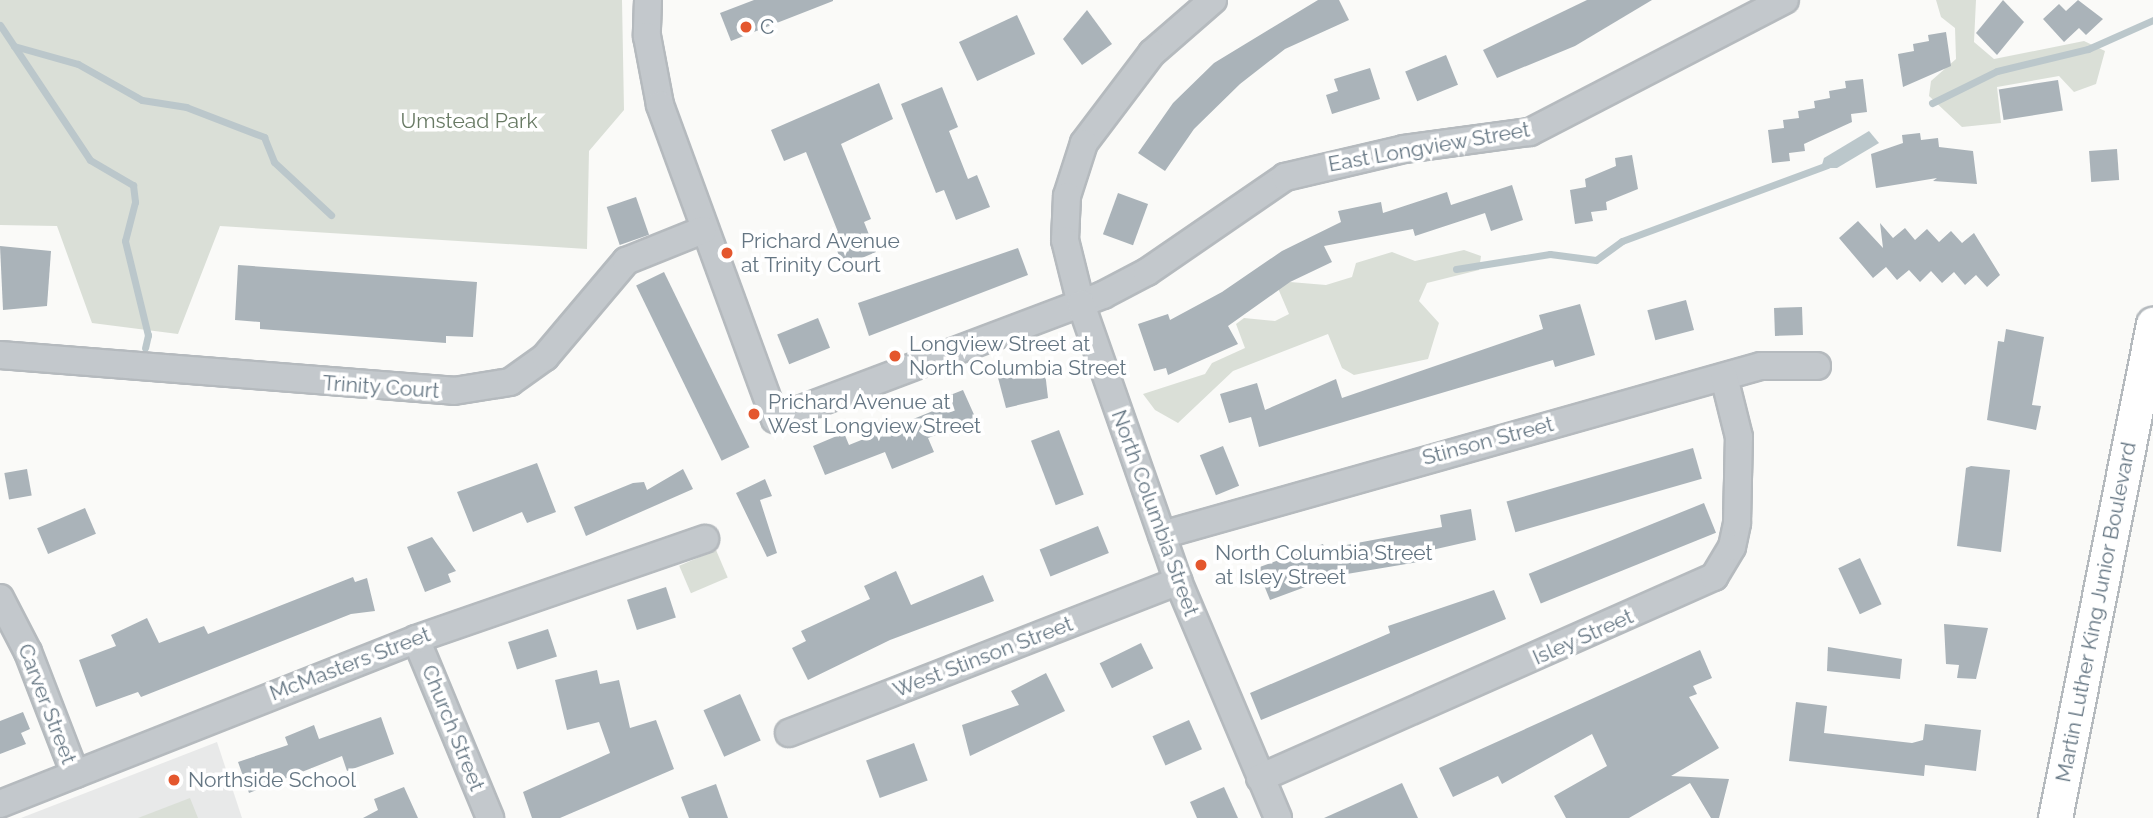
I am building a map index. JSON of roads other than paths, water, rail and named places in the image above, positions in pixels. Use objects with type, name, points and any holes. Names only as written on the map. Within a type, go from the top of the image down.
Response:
[{"type":"main road","name":"Martin Luther King Junior Boulevard","points":[[2055,818],[2153,324]]},
{"type":"street","points":[[649,0],[647,36],[660,105],[704,230]]},
{"type":"street","name":"North Columbia Street","points":[[1213,0],[1152,53],[1084,143],[1068,196],[1065,240],[1081,304],[1178,581],[1279,818]]},
{"type":"street","name":"East Longview Street","points":[[704,230],[775,419],[1081,304],[1147,272],[1285,177],[1391,151],[1531,132],[1785,0]]},
{"type":"street","name":"Trinity Court","points":[[0,355],[454,391],[510,382],[545,357],[626,261],[704,230]]},
{"type":"street","name":"Stinson Street","points":[[1162,535],[1761,366],[1817,366]]},
{"type":"street","name":"Isley Street","points":[[1260,778],[1714,577],[1732,547],[1737,523],[1740,437],[1724,377]]},
{"type":"street","name":"McMasters Street","points":[[0,804],[415,639],[705,539]]},
{"type":"street","name":"West Stinson Street","points":[[789,733],[1178,581]]},
{"type":"street","name":"Carver Street","points":[[0,598],[28,652],[75,774]]},
{"type":"street","name":"Church Street","points":[[415,639],[490,818]]},
{"type":"waterway","points":[[1932,103],[1997,71],[2088,49],[2153,20]]},
{"type":"waterway","points":[[0,25],[90,160],[133,185],[135,202],[125,241],[148,335],[145,348]]},
{"type":"waterway","points":[[14,46],[78,64],[142,100],[186,107],[264,137],[274,162],[331,215]]},
{"type":"waterway","points":[[1456,269],[1550,254],[1596,260],[1622,241],[1827,165]]},
{"type":"place","name":"C","points":[[746,27]]},
{"type":"place","name":"Prichard Avenue at Trinity Court","points":[[727,253]]},
{"type":"place","name":"Longview Street at North Columbia Street","points":[[895,356]]},
{"type":"place","name":"Prichard Avenue at West Longview Street","points":[[754,414]]},
{"type":"place","name":"North Columbia Street at Isley Street","points":[[1201,565]]},
{"type":"place","name":"Northside School","points":[[174,780]]},
{"type":"park label","name":"Umstead Park","points":[[469,121]]}]
